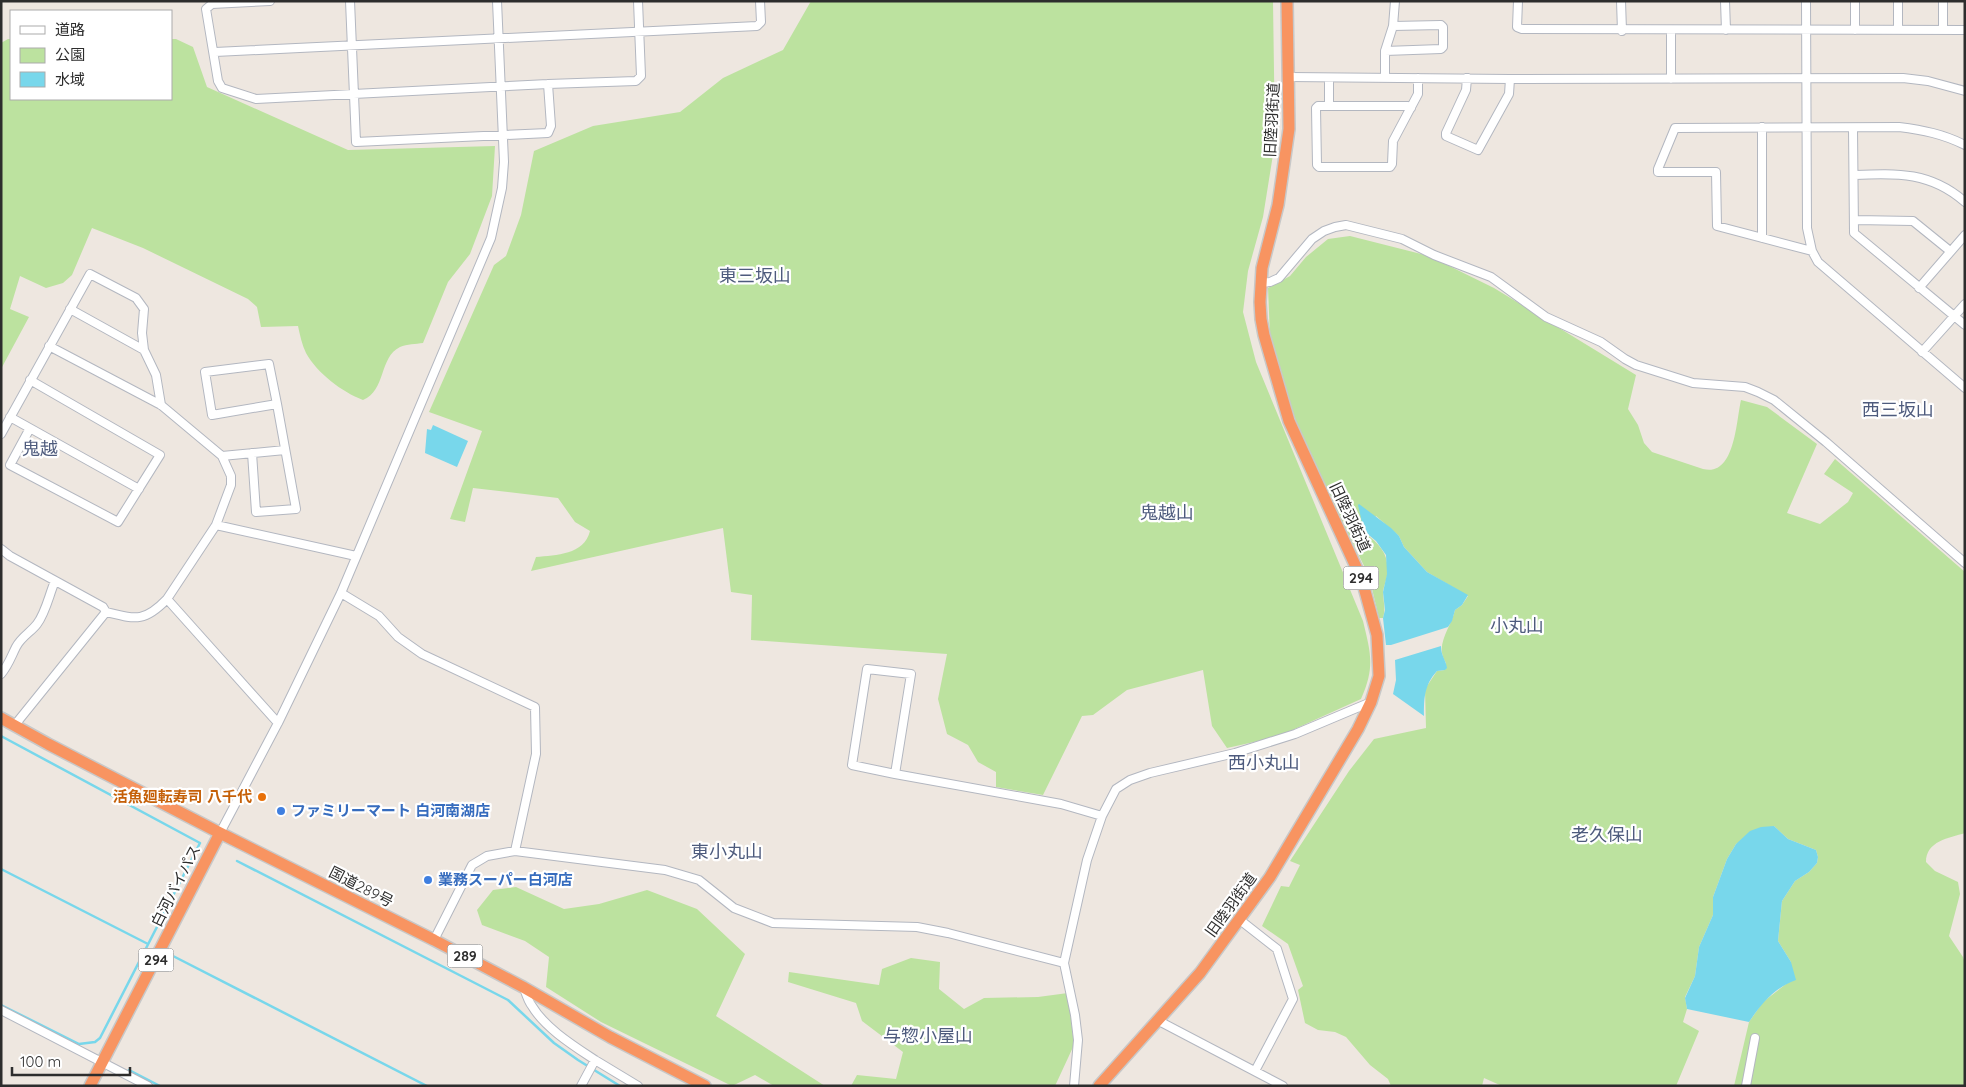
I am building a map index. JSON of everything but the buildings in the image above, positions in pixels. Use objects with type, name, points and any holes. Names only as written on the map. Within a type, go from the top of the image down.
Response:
[{"type":"highway","name":"旧陸羽街道","points":[[1099,1086],[1200,973],[1270,877],[1358,729],[1371,702],[1378,676],[1377,636],[1362,580],[1347,543],[1302,452],[1289,420],[1264,336],[1260,283],[1282,178],[1289,129],[1287,1]]},
{"type":"highway","name":"国道289号","points":[[1,718],[220,833],[434,940],[523,987],[610,1037],[705,1086]]},
{"type":"highway","name":"白河バイパス","points":[[90,1086],[220,833]]},
{"type":"street","points":[[270,1],[212,4],[206,9],[215,52],[218,81],[222,88],[256,99],[636,81],[640,76],[638,1]]},
{"type":"street","points":[[350,1],[356,142],[548,133],[551,126],[548,84]]},
{"type":"street","points":[[220,833],[278,723],[340,593],[486,254],[502,188],[503,135],[497,1]]},
{"type":"street","points":[[215,52],[757,26],[761,22],[760,1]]},
{"type":"street","points":[[1385,78],[1385,50],[1393,26],[1395,1]]},
{"type":"street","points":[[1518,1],[1517,27],[1522,29],[1965,30]]},
{"type":"street","points":[[1621,1],[1622,30]]},
{"type":"street","points":[[1725,1],[1726,30]]},
{"type":"street","points":[[1806,1],[1807,228],[1812,251],[1818,262],[1965,388]]},
{"type":"street","points":[[1855,1],[1855,30]]},
{"type":"street","points":[[1898,1],[1898,30]]},
{"type":"street","points":[[1943,1],[1943,30]]},
{"type":"street","points":[[1385,50],[1441,49],[1443,46],[1443,27],[1441,25],[1393,26]]},
{"type":"street","points":[[1671,30],[1671,79]]},
{"type":"street","points":[[1289,77],[1510,79],[1903,78],[1928,81],[1965,91]]},
{"type":"street","points":[[1329,78],[1329,106]]},
{"type":"street","points":[[1411,108],[1408,106],[1329,106],[1316,108],[1317,165],[1319,167],[1390,166],[1392,164],[1393,141],[1411,108],[1418,94],[1418,78]]},
{"type":"street","points":[[1467,78],[1466,90],[1446,136],[1478,150],[1509,94],[1510,79]]},
{"type":"street","points":[[1762,127],[1762,238]]},
{"type":"street","points":[[1812,251],[1717,226],[1716,172],[1658,172],[1675,128],[1899,127],[1930,131],[1948,136],[1965,145]]},
{"type":"street","points":[[1854,128],[1856,235],[1965,325]]},
{"type":"street","points":[[1855,174],[1890,174],[1925,178],[1941,185],[1965,202]]},
{"type":"street","points":[[1856,220],[1913,221],[1950,251]]},
{"type":"street","points":[[1260,283],[1270,282],[1279,278],[1312,239],[1324,231],[1335,227],[1346,226],[1402,239],[1434,255],[1491,277],[1546,317],[1601,342],[1636,365],[1693,383],[1745,387],[1774,400],[1826,442],[1965,563]]},
{"type":"street","points":[[1918,288],[1965,235]]},
{"type":"street","points":[[1,434],[90,274],[136,298],[144,310],[142,333],[144,350],[156,375],[160,405]]},
{"type":"street","points":[[1922,352],[1965,304]]},
{"type":"street","points":[[70,309],[144,350]]},
{"type":"street","points":[[1,549],[10,556],[103,607],[106,612],[133,619],[145,617],[160,607],[167,599],[216,524],[231,485],[231,476],[222,456],[160,405],[49,346]]},
{"type":"street","points":[[252,454],[256,512],[296,509],[277,404],[269,364],[205,372],[212,415],[277,404]]},
{"type":"street","points":[[29,430],[10,465],[118,522],[160,455],[30,380]]},
{"type":"street","points":[[10,417],[29,430],[139,489]]},
{"type":"street","points":[[222,456],[285,450]]},
{"type":"street","points":[[216,524],[356,556]]},
{"type":"street","points":[[1,674],[9,664],[16,647],[27,633],[36,626],[46,610],[47,600],[55,581]]},
{"type":"street","points":[[340,593],[379,616],[398,637],[422,654],[535,707],[536,754],[515,850]]},
{"type":"street","points":[[167,599],[278,723]]},
{"type":"street","points":[[14,726],[106,612]]},
{"type":"street","points":[[895,774],[911,674],[867,669],[852,765],[895,774],[1061,804],[1102,816]]},
{"type":"street","points":[[1074,1086],[1078,1040],[1076,1016],[1064,963],[1087,860],[1102,816],[1116,789],[1130,780],[1150,772],[1235,753],[1295,734],[1371,702]]},
{"type":"street","points":[[434,940],[472,865],[487,856],[515,850],[665,870],[699,880],[734,908],[773,923],[917,927],[948,933],[1064,963]]},
{"type":"street","points":[[1240,920],[1277,949],[1293,999],[1255,1071]]},
{"type":"street","points":[[523,987],[532,1007],[564,1039],[638,1086]]},
{"type":"street","points":[[1,1010],[148,1086]]},
{"type":"street","points":[[1157,1020],[1283,1086]]},
{"type":"street","points":[[1746,1086],[1756,1038]]},
{"type":"street","points":[[581,1086],[595,1060]]},
{"type":"green space","points":[[811,1],[1273,1],[1275,142],[1263,217],[1248,271],[1243,312],[1256,362],[1363,621],[1370,652],[1370,669],[1361,699],[1277,737],[1227,748],[1212,726],[1203,670],[1127,690],[1093,715],[1082,716],[1043,795],[996,787],[996,772],[978,762],[968,745],[947,734],[938,699],[947,654],[751,640],[752,595],[731,592],[723,528],[531,571],[536,557],[560,554],[576,549],[587,539],[590,531],[575,522],[558,498],[473,488],[465,522],[450,519],[482,431],[429,412],[494,265],[506,256],[521,215],[534,151],[593,126],[680,112],[723,78],[783,50]]},
{"type":"green space","points":[[10,39],[10,100],[172,100],[172,39],[176,39],[193,47],[207,87],[348,150],[495,146],[492,196],[470,254],[448,282],[423,343],[403,346],[393,352],[376,389],[363,400],[339,387],[323,375],[305,350],[298,326],[261,327],[257,307],[248,299],[143,248],[92,228],[72,275],[63,283],[46,288],[20,276],[10,309],[29,317],[1,369],[1,43]]},
{"type":"green space","points":[[1350,236],[1429,256],[1494,288],[1636,375],[1628,409],[1638,425],[1644,443],[1652,452],[1703,469],[1714,469],[1722,465],[1732,446],[1741,400],[1767,407],[1817,444],[1787,513],[1820,524],[1848,502],[1853,493],[1824,474],[1835,459],[1965,572],[1965,833],[1934,845],[1927,855],[1926,862],[1935,871],[1958,882],[1960,894],[1949,936],[1965,963],[1965,1086],[1734,1086],[1749,1022],[1763,1002],[1786,984],[1791,962],[1778,941],[1782,901],[1795,881],[1809,872],[1817,863],[1818,857],[1816,850],[1788,839],[1774,826],[1736,844],[1727,859],[1713,897],[1713,915],[1699,947],[1695,976],[1685,997],[1687,1009],[1683,1022],[1699,1031],[1676,1086],[1502,1086],[1484,1078],[1482,1086],[1391,1086],[1388,1079],[1370,1065],[1346,1037],[1335,1032],[1318,1030],[1305,1023],[1298,990],[1303,986],[1288,944],[1262,926],[1281,886],[1289,887],[1300,865],[1290,861],[1349,771],[1374,739],[1426,728],[1425,689],[1437,671],[1445,670],[1446,663],[1442,650],[1444,636],[1455,610],[1462,605],[1468,596],[1427,572],[1404,547],[1399,536],[1376,516],[1365,533],[1380,547],[1386,557],[1388,569],[1383,591],[1384,614],[1383,618],[1379,618],[1369,576],[1301,438],[1270,337],[1268,288],[1290,276],[1306,257],[1328,239]]},
{"type":"green space","points":[[516,887],[564,909],[599,904],[647,890],[697,909],[745,954],[716,1016],[825,1086],[774,1086],[755,1075],[732,1086],[601,1022],[546,987],[549,957],[525,941],[482,925],[477,910],[493,890]]},
{"type":"green space","points":[[911,958],[940,962],[939,989],[964,1009],[984,998],[1038,997],[1068,993],[1074,1045],[1055,1086],[851,1086],[857,1075],[896,1079],[903,1052],[862,1021],[856,1003],[788,982],[789,972],[879,985],[882,969]]},
{"type":"water","points":[[433,425],[468,441],[457,467],[425,453],[427,429],[431,430]]},
{"type":"water","points":[[1359,504],[1399,536],[1404,547],[1427,572],[1468,595],[1462,605],[1455,610],[1448,627],[1386,645],[1383,592],[1387,574],[1386,555],[1376,541],[1364,531]]},
{"type":"water","points":[[1441,646],[1447,668],[1437,671],[1429,682],[1425,698],[1424,716],[1393,694],[1396,680],[1395,660]]},
{"type":"water","points":[[1774,826],[1788,839],[1816,850],[1818,857],[1817,863],[1809,872],[1795,881],[1782,901],[1778,941],[1791,962],[1796,980],[1781,987],[1769,997],[1749,1022],[1687,1009],[1685,998],[1695,976],[1699,947],[1713,915],[1713,897],[1727,859],[1736,844],[1750,831],[1761,827]]},
{"type":"waterway","points":[[1,736],[200,843],[100,1038],[95,1042],[79,1044],[1,1005]]},
{"type":"waterway","points":[[237,861],[508,1000],[554,1043],[620,1086]]},
{"type":"waterway","points":[[1,869],[148,944]]},
{"type":"waterway","points":[[173,956],[427,1086]]},
{"type":"waterway","points":[[129,1070],[160,1086]]},
{"type":"place","name":"活魚廻転寿司 八千代","points":[[262,797]]},
{"type":"place","name":"ファミリーマート 白河南湖店","points":[[281,811]]},
{"type":"place","name":"業務スーパー白河店","points":[[428,880]]},
{"type":"district","name":"東三坂山","points":[[755,276]]},
{"type":"district","name":"西三坂山","points":[[1898,410]]},
{"type":"district","name":"鬼越","points":[[40,449]]},
{"type":"district","name":"鬼越山","points":[[1167,513]]},
{"type":"district","name":"小丸山","points":[[1517,626]]},
{"type":"district","name":"西小丸山","points":[[1264,763]]},
{"type":"district","name":"老久保山","points":[[1607,835]]},
{"type":"district","name":"東小丸山","points":[[727,852]]},
{"type":"district","name":"与惣小屋山","points":[[928,1036]]}]
